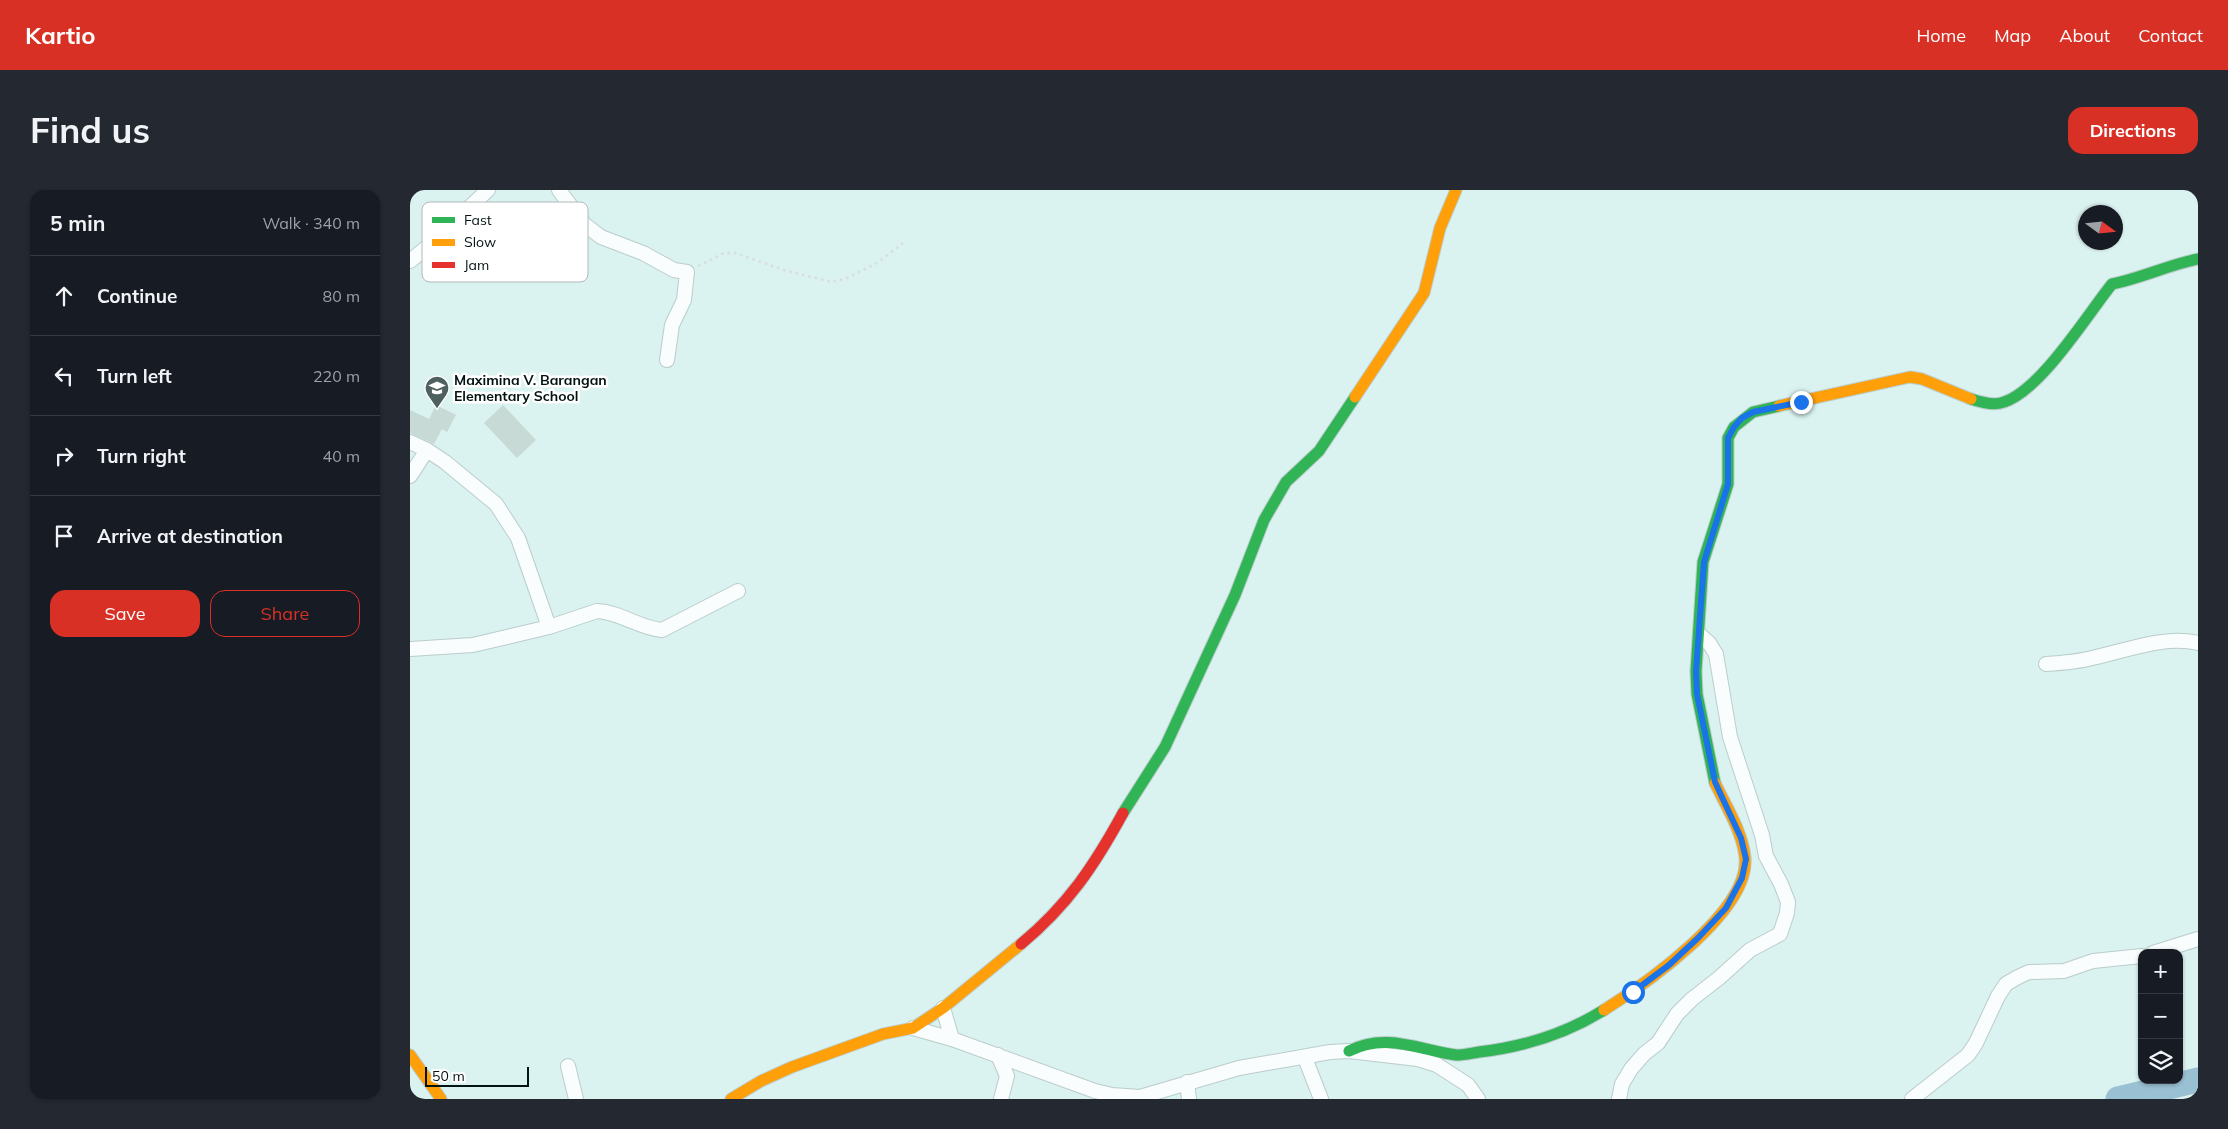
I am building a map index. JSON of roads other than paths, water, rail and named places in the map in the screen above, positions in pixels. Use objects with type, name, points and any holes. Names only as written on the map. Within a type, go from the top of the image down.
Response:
[{"type":"street","points":[[475,202],[488,190]]},
{"type":"street","points":[[559,190],[568,202]]},
{"type":"street","points":[[731,1099],[761,1081],[792,1067],[883,1034],[913,1028],[943,1008],[1043,926],[1080,884],[1098,859],[1128,804],[1166,747],[1235,595],[1264,520],[1286,482],[1319,451],[1424,292],[1432,268],[1438,229],[1447,205],[1456,190]]},
{"type":"street","points":[[588,227],[601,236],[643,253],[674,270],[687,272],[684,300],[672,325],[667,360]]},
{"type":"street","points":[[410,261],[422,252]]},
{"type":"street","points":[[913,1028],[952,1039],[1095,1091],[1112,1095],[1140,1097],[1239,1068],[1305,1058],[1330,1052],[1385,1048],[1406,1044],[1458,1055],[1497,1050],[1564,1031],[1584,1022],[1633,992],[1669,965],[1726,908],[1742,878],[1746,859],[1741,838],[1715,782],[1697,694],[1696,671],[1704,562],[1728,484],[1728,438],[1734,427],[1742,418],[1753,412],[1832,396],[1910,377],[1979,402],[2002,403],[2020,394],[2050,364],[2081,327],[2112,284],[2136,279],[2174,264],[2198,260]]},
{"type":"street","points":[[410,442],[427,450],[496,504],[518,538],[549,627]]},
{"type":"street","points":[[410,476],[427,450]]},
{"type":"street","points":[[410,649],[473,645],[549,627],[597,611],[605,612],[649,628],[662,630],[738,590]]},
{"type":"street","points":[[1619,1099],[1622,1084],[1631,1069],[1644,1054],[1658,1043],[1677,1014],[1692,998],[1719,978],[1750,950],[1780,934],[1787,913],[1788,902],[1766,856],[1762,835],[1730,737],[1716,654],[1709,643],[1700,635]]},
{"type":"street","points":[[2046,664],[2090,659],[2161,642],[2180,640],[2198,643]]},
{"type":"street","points":[[2166,949],[2198,939]]},
{"type":"street","points":[[1912,1099],[1968,1055],[2006,984],[2029,972],[2064,971],[2093,961],[2138,956]]},
{"type":"street","points":[[943,1008],[952,1039]]},
{"type":"street","points":[[1385,1048],[1437,1065],[1468,1084],[1478,1099]]},
{"type":"street","points":[[410,1055],[441,1099]]},
{"type":"street","points":[[998,1055],[1007,1076],[1001,1099]]},
{"type":"street","points":[[1305,1058],[1318,1096]]},
{"type":"street","points":[[568,1066],[576,1099]]},
{"type":"street","points":[[1187,1082],[1189,1099]]},
{"type":"waterway","points":[[2118,1099],[2198,1080]]},
{"type":"place","name":"Maximina V. Barangan Elementary School","points":[[437,409]]}]
